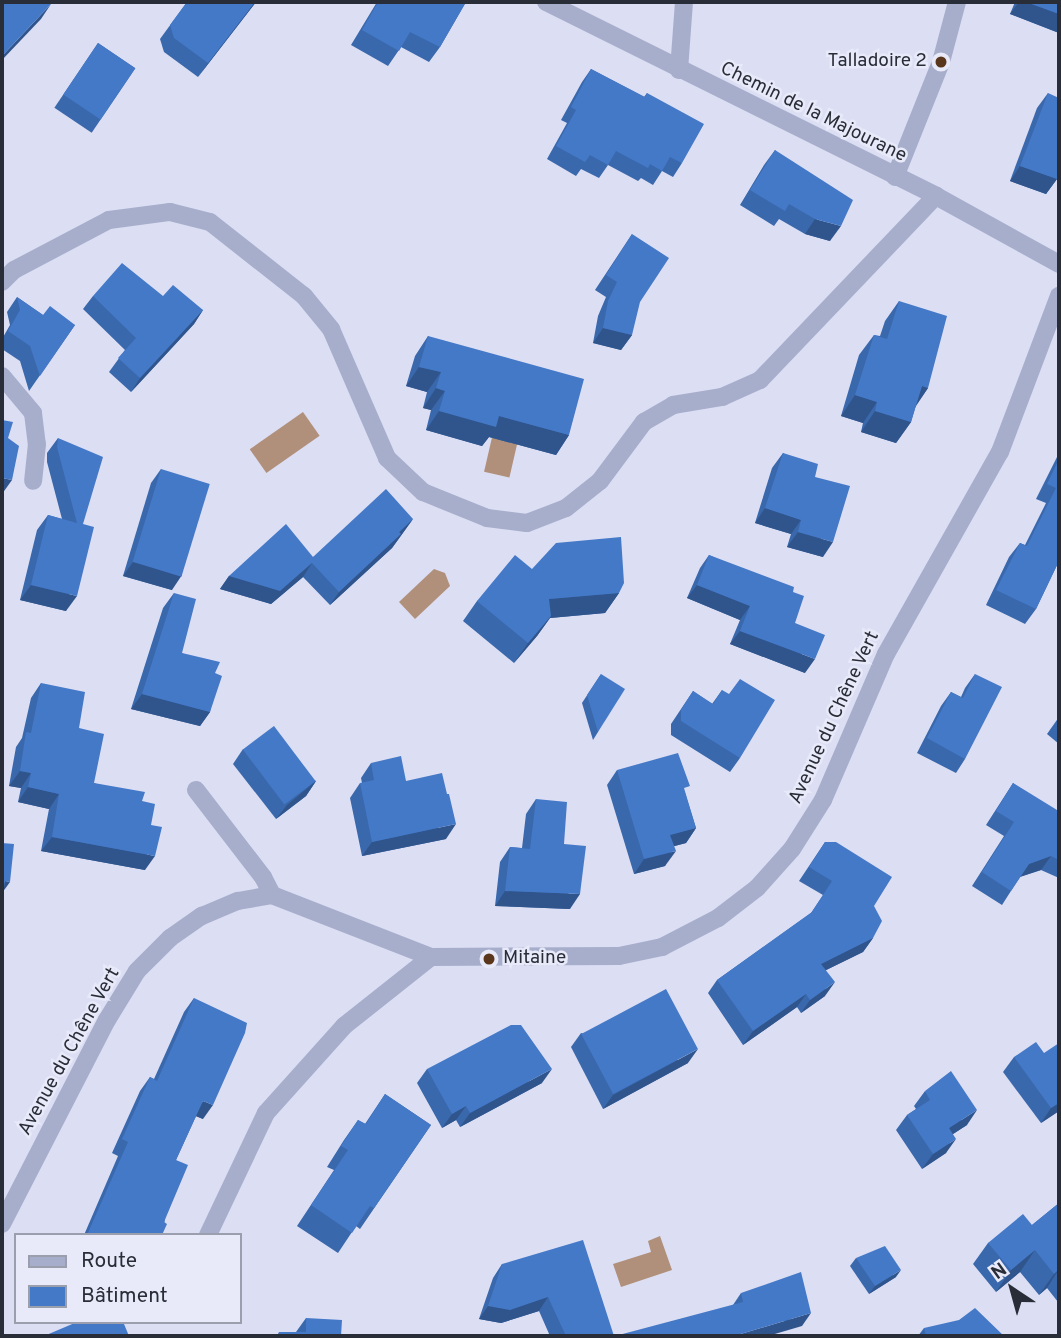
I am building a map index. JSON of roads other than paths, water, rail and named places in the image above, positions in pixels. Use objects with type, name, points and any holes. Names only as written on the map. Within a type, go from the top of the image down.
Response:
[{"type":"street","name":"Chemin de la Majourane","points":[[546,2],[936,196],[1059,264]]},
{"type":"street","points":[[679,70],[684,2]]},
{"type":"street","points":[[895,177],[941,62],[957,2]]},
{"type":"street","points":[[2,282],[14,270],[109,220],[170,212],[210,222],[304,296],[331,329],[387,458],[423,492],[487,518],[527,523],[566,508],[600,481],[644,422],[673,405],[722,397],[760,380],[936,196]]},
{"type":"street","name":"Avenue du Chêne Vert","points":[[2,1224],[107,1020],[137,971],[170,938],[202,916],[237,901],[272,895],[431,957],[508,959],[619,956],[662,947],[718,918],[757,888],[792,849],[823,800],[886,654],[1000,452],[1059,296]]},
{"type":"street","points":[[2,376],[33,413],[37,444],[33,481]]},
{"type":"street","points":[[196,790],[263,877],[272,895]]},
{"type":"street","points":[[209,1233],[266,1113],[344,1026],[431,957]]},
{"type":"place","name":"Talladoire 2","points":[[941,62]]},
{"type":"place","name":"Mitaine","points":[[489,959]]}]
